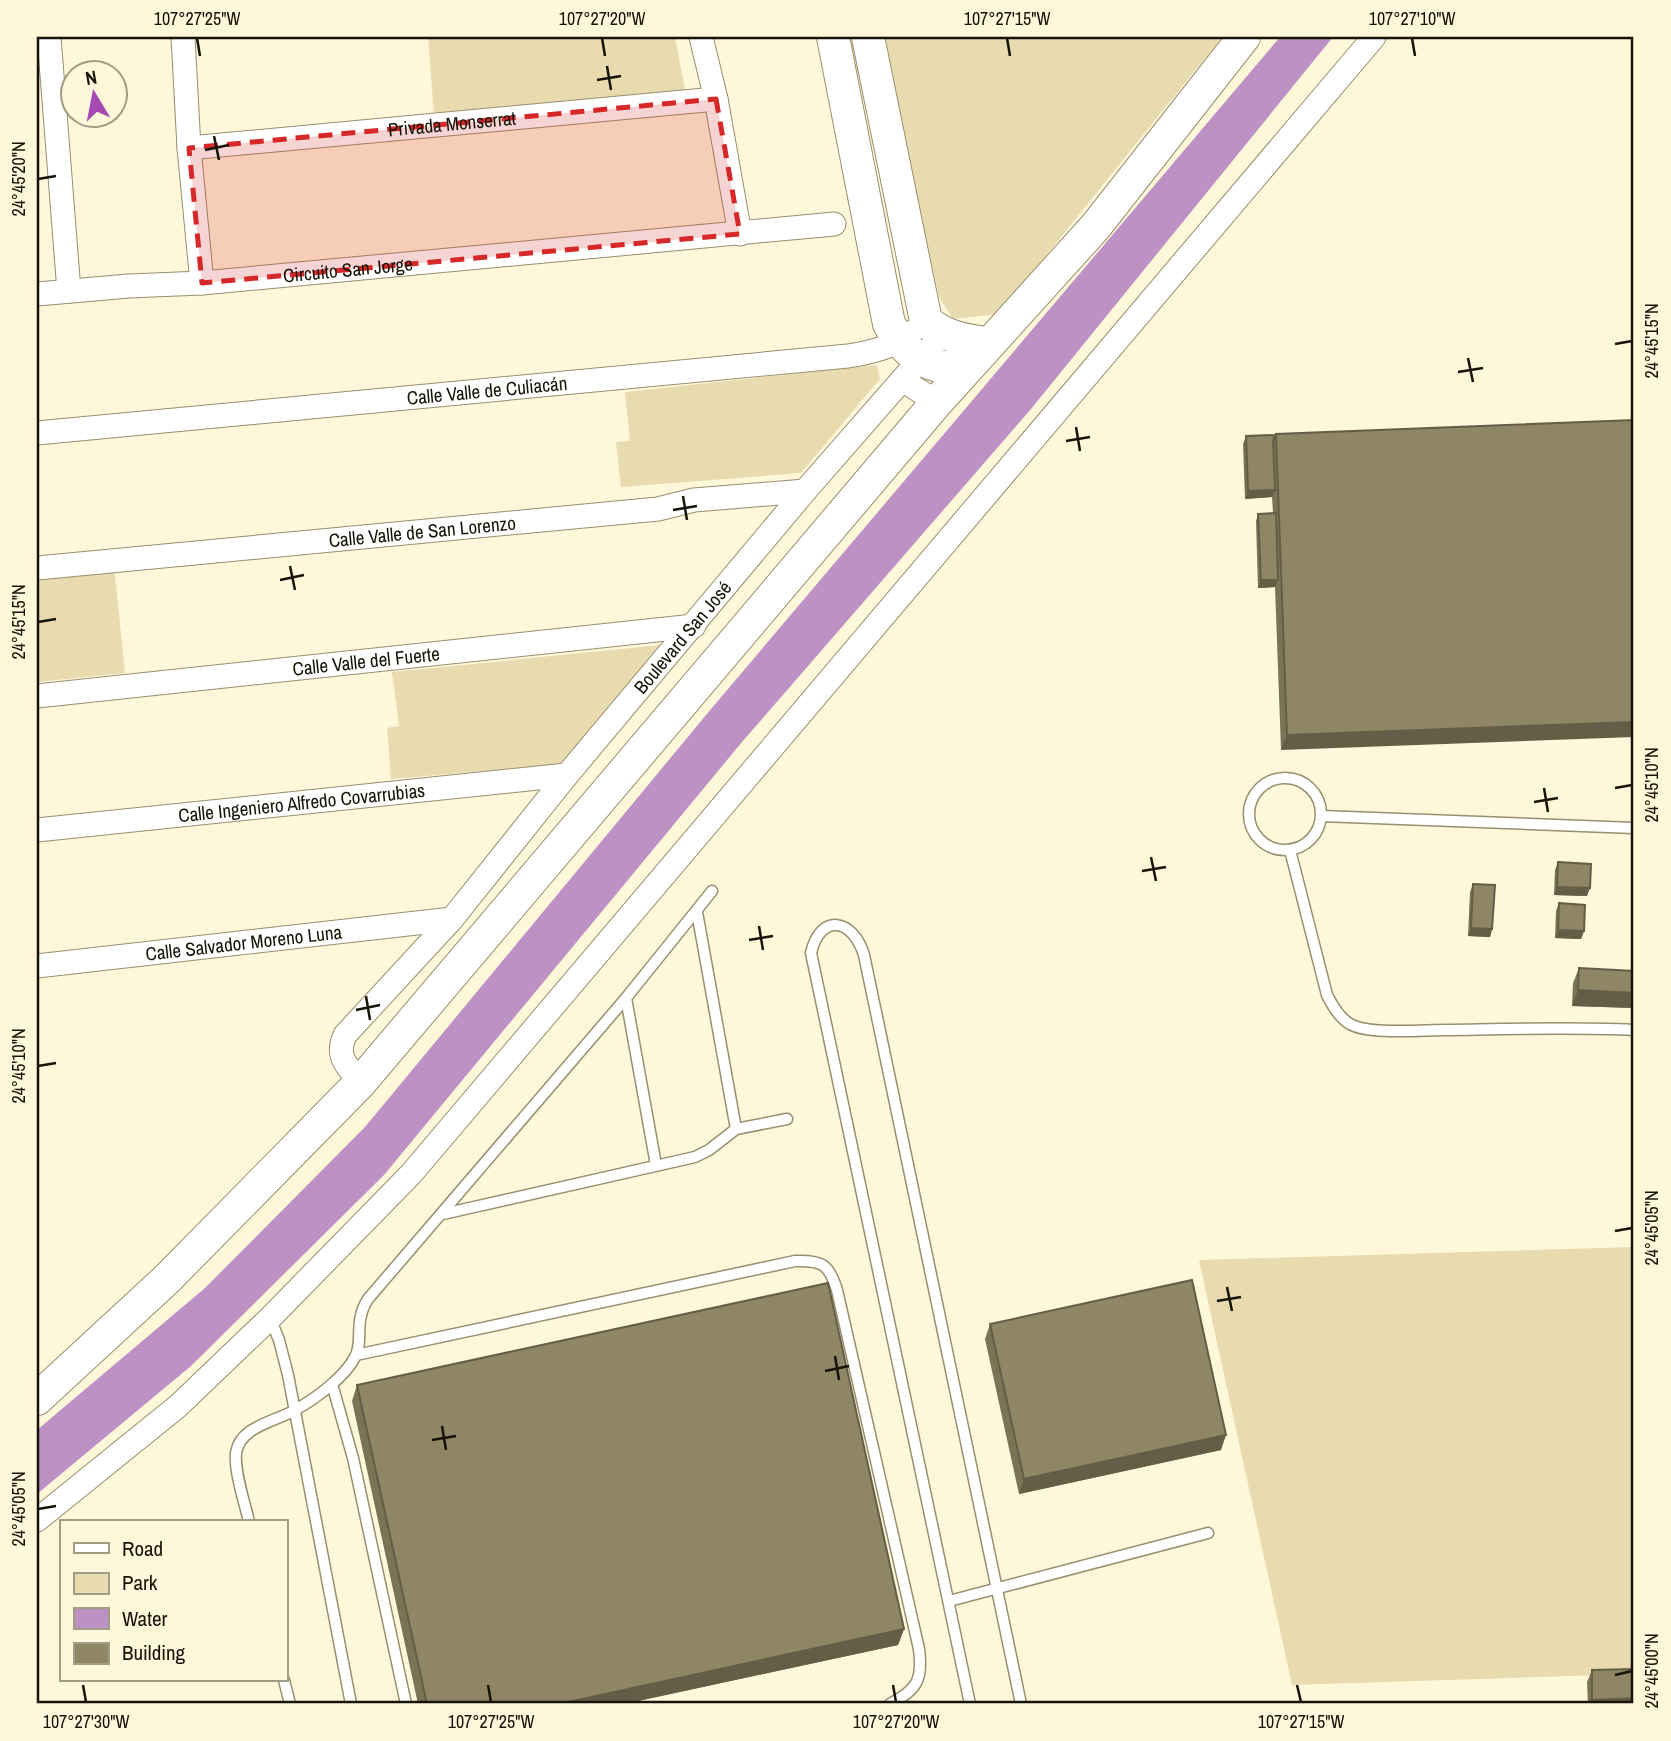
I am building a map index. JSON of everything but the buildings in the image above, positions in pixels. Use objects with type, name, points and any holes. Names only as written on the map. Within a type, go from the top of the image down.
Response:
[{"type":"street","points":[[49,37],[47,137],[69,291]]},
{"type":"street","points":[[183,37],[189,148],[202,284]]},
{"type":"street","points":[[701,37],[716,99],[740,234]]},
{"type":"street","points":[[833,37],[889,324],[907,361],[937,402]]},
{"type":"street","points":[[868,37],[934,327],[965,341],[990,343]]},
{"type":"street","points":[[37,1399],[167,1279],[360,1083],[937,402],[1096,226],[1244,37]]},
{"type":"street","points":[[37,1520],[178,1406],[270,1318],[411,1174],[1374,37]]},
{"type":"street","name":"Privada Monserrat","points":[[189,148],[716,99]]},
{"type":"street","name":"Circuito San Jorge","points":[[37,294],[202,284],[834,224]]},
{"type":"street","name":"Calle Valle de Culiacán","points":[[37,433],[848,356],[876,351],[907,361],[934,327]]},
{"type":"street","points":[[907,361],[966,370]]},
{"type":"street","name":"Boulevard San José","points":[[360,1083],[343,1060],[340,1047],[345,1035],[452,919],[567,775],[805,491],[907,361]]},
{"type":"street","name":"Calle Valle de San Lorenzo","points":[[37,568],[644,510],[694,500],[805,491]]},
{"type":"street","name":"Calle Valle del Fuerte","points":[[37,696],[694,626]]},
{"type":"street","name":"Calle Ingeniero Alfredo Covarrubias","points":[[38,825],[567,775]]},
{"type":"street","name":"Calle Salvador Moreno Luna","points":[[37,967],[452,919]]},
{"type":"lane","points":[[1294,779],[1305,784],[1314,793],[1320,804],[1321,816],[1319,828],[1312,839],[1302,846],[1277,849],[1257,836],[1251,824],[1250,812],[1252,800],[1259,789],[1269,782],[1294,779]]},
{"type":"lane","points":[[1321,816],[1634,828]]},
{"type":"lane","points":[[1290,849],[1327,995],[1336,1011],[1349,1024],[1365,1029],[1399,1030],[1634,1030]]},
{"type":"lane","points":[[249,1520],[236,1460],[236,1450],[247,1433],[295,1410],[332,1384],[356,1355],[362,1309],[626,998],[712,891]]},
{"type":"lane","points":[[697,912],[736,1129]]},
{"type":"lane","points":[[970,1704],[811,953],[814,939],[825,928],[837,925],[851,930],[860,941],[864,955],[1021,1704]]},
{"type":"lane","points":[[626,998],[656,1165]]},
{"type":"lane","points":[[443,1214],[695,1157],[709,1150],[736,1129],[787,1119]]},
{"type":"lane","points":[[356,1355],[795,1261],[811,1260],[820,1263],[828,1269],[837,1290],[919,1649],[921,1665],[918,1682],[907,1695],[890,1704]]},
{"type":"lane","points":[[270,1318],[284,1357],[351,1704]]},
{"type":"lane","points":[[332,1384],[353,1458],[406,1704]]},
{"type":"lane","points":[[949,1601],[1208,1533]]},
{"type":"lane","points":[[284,1682],[290,1704]]},
{"type":"highlighted area","points":[[716,99],[740,234],[202,283],[189,148]]},
{"type":"green space","points":[[428,37],[675,37],[685,90],[434,114]]},
{"type":"green space","points":[[882,37],[1222,37],[999,314],[953,319],[939,297]]},
{"type":"green space","points":[[877,365],[880,379],[801,473],[621,487],[616,442],[630,441],[625,392]]},
{"type":"green space","points":[[114,566],[125,673],[37,682],[37,575]]},
{"type":"green space","points":[[661,645],[565,764],[391,779],[387,728],[399,726],[392,672]]},
{"type":"green space","points":[[1634,1247],[1634,1674],[1292,1685],[1199,1260]]},
{"type":"water","points":[[1280,37],[1333,37],[1031,409],[742,742],[384,1175],[191,1366],[37,1494],[37,1430],[205,1288],[365,1127],[706,715]]}]
